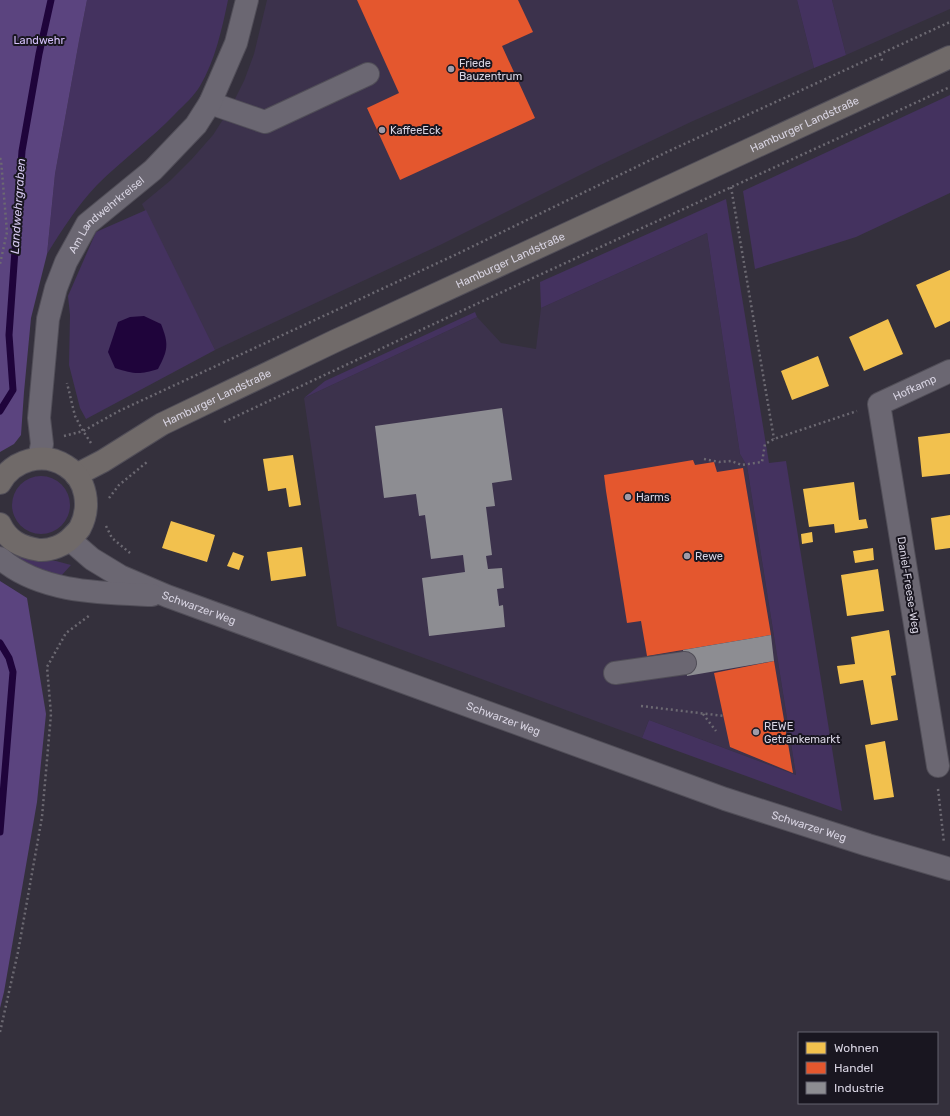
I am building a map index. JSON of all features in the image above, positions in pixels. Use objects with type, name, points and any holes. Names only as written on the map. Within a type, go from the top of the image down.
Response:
[{"type":"main road","name":"Hamburger Landstraße","points":[[76,475],[103,461],[169,421],[335,341],[950,57]]},
{"type":"main road","points":[[0,483],[11,469],[24,461],[39,458],[53,460],[66,466],[76,475],[83,487],[87,502],[85,516],[79,529],[70,540],[57,547],[42,550],[26,548],[13,541],[3,530],[0,524]]},
{"type":"street","name":"Am Landwehrkreisel","points":[[39,458],[42,444],[39,418],[48,319],[56,288],[66,262],[86,224],[153,170],[196,125],[210,103],[236,43],[247,0]]},
{"type":"street","points":[[210,103],[265,122],[368,74]]},
{"type":"street","name":"Hofkamp","points":[[879,404],[950,371]]},
{"type":"street","name":"Daniel-Freese-Weg","points":[[879,404],[938,766]]},
{"type":"street","name":"Schwarzer Weg","points":[[70,540],[92,559],[120,576],[167,596],[725,799],[861,843],[947,868]]},
{"type":"street","points":[[0,558],[28,576],[46,582],[98,592],[167,596]]},
{"type":"street","points":[[615,673],[685,663]]},
{"type":"path","points":[[103,461],[83,431],[119,412],[457,254],[669,151],[950,22]]},
{"type":"path","points":[[219,424],[950,87]]},
{"type":"path","points":[[0,158],[7,232],[0,264]]},
{"type":"path","points":[[728,160],[731,187],[774,439]]},
{"type":"path","points":[[704,459],[719,462],[731,461],[742,465],[762,462],[765,444],[774,439],[879,404]]},
{"type":"path","points":[[107,505],[109,498],[118,485],[149,461]]},
{"type":"path","points":[[105,519],[106,526],[112,538]]},
{"type":"path","points":[[0,1032],[18,952],[42,816],[51,714],[47,667],[66,633],[120,593]]},
{"type":"path","points":[[641,706],[724,716]]},
{"type":"path","points":[[703,714],[716,731]]},
{"type":"path","points":[[938,766],[936,775],[947,868]]},
{"type":"shaded area","points":[[87,0],[228,0],[214,55],[198,90],[166,123],[97,185],[76,210],[47,254],[55,174]]},
{"type":"shaded area","points":[[267,0],[797,0],[814,68],[693,121],[594,168],[440,245],[215,350],[142,204],[171,180],[191,160],[213,135],[231,107],[244,81],[254,54]]},
{"type":"shaded area","points":[[797,0],[832,0],[846,55],[814,68]]},
{"type":"shaded area","points":[[832,0],[950,0],[950,9],[846,55]]},
{"type":"shaded area","points":[[950,95],[950,193],[856,237],[755,269],[743,191]]},
{"type":"shaded area","points":[[726,199],[769,463],[786,461],[842,811],[642,738],[649,720],[796,775],[747,466],[740,454],[707,233],[541,308],[540,282]]},
{"type":"shaded area","points":[[146,210],[215,350],[86,419],[80,408],[69,365],[70,315],[68,296],[96,232]]},
{"type":"shaded area","points":[[707,233],[740,454],[747,466],[796,775],[649,720],[642,738],[337,626],[304,398],[477,317],[501,343],[536,349],[541,308]]},
{"type":"shaded area","points":[[475,312],[477,317],[304,398],[325,381]]},
{"type":"shaded area","points":[[144,316],[161,324],[165,337],[166,347],[164,357],[158,369],[136,373],[115,368],[108,352],[118,322],[130,317]]},
{"type":"shaded area","points":[[35,476],[47,476],[62,484],[70,499],[70,511],[62,526],[47,534],[35,534],[20,526],[12,511],[12,499],[20,484]]},
{"type":"shaded area","points":[[0,543],[34,560],[56,561],[71,565],[61,576],[47,572],[18,560]]},
{"type":"green space","name":"Landwehr","points":[[0,0],[87,0],[55,174],[47,254],[31,318],[21,435],[14,444],[0,452]]},
{"type":"green space","points":[[0,581],[27,598],[46,714],[37,802],[0,1008]]},
{"type":"building: Wohnen","points":[[950,270],[950,321],[935,328],[916,285]]},
{"type":"building: Wohnen","points":[[888,319],[903,354],[864,371],[849,337]]},
{"type":"building: Wohnen","points":[[818,356],[829,386],[792,400],[781,371]]},
{"type":"building: Wohnen","points":[[950,433],[950,474],[922,477],[918,437]]},
{"type":"building: Wohnen","points":[[293,455],[301,505],[289,507],[286,488],[268,491],[263,459]]},
{"type":"building: Wohnen","points":[[854,482],[859,520],[866,519],[868,528],[835,533],[834,524],[809,527],[803,489]]},
{"type":"building: Wohnen","points":[[950,515],[950,548],[935,550],[931,518]]},
{"type":"building: Wohnen","points":[[171,521],[215,535],[207,562],[162,548]]},
{"type":"building: Wohnen","points":[[812,532],[813,542],[802,544],[801,534]]},
{"type":"building: Wohnen","points":[[302,547],[306,576],[271,581],[267,552]]},
{"type":"building: Wohnen","points":[[873,548],[874,560],[855,563],[853,551]]},
{"type":"building: Wohnen","points":[[233,552],[244,556],[239,570],[227,566]]},
{"type":"building: Wohnen","points":[[878,569],[884,611],[847,616],[841,575]]},
{"type":"building: Wohnen","points":[[889,630],[896,675],[891,676],[898,720],[871,725],[863,680],[840,684],[837,666],[855,664],[851,637]]},
{"type":"building: Wohnen","points":[[885,741],[894,797],[874,800],[865,745]]},
{"type":"building: Handel","name":"Friede Bauzentrum","points":[[357,0],[518,0],[533,32],[502,46],[535,118],[400,180],[367,108],[399,93]]},
{"type":"building: Handel","name":"Rewe","points":[[693,460],[695,465],[714,462],[717,472],[743,468],[771,635],[647,656],[641,621],[627,623],[604,475]]},
{"type":"building: Handel","name":"REWE Getränkemarkt","points":[[774,661],[793,773],[730,747],[714,673]]},
{"type":"building: Industrie","points":[[502,408],[512,480],[492,483],[495,506],[486,507],[492,555],[486,556],[488,569],[502,568],[504,588],[497,589],[499,606],[503,605],[505,627],[429,636],[422,578],[465,572],[463,555],[431,559],[425,515],[419,516],[416,494],[384,498],[375,426]]},
{"type":"building: Industrie","points":[[771,635],[774,661],[687,676],[683,650]]},
{"type":"waterway","name":"Landwehrgraben","points":[[0,411],[13,390],[9,335],[22,151],[39,54],[51,0]]},
{"type":"waterway","name":"Landwehrgraben","points":[[0,643],[9,658],[13,672],[0,832]]},
{"type":"place","name":"Friede Bauzentrum","points":[[451,69]]},
{"type":"place","name":"KaffeeEck","points":[[382,130]]},
{"type":"place","name":"Harms","points":[[628,497]]},
{"type":"place","name":"Rewe","points":[[687,556]]},
{"type":"place","name":"REWE Getränkemarkt","points":[[756,732]]}]
